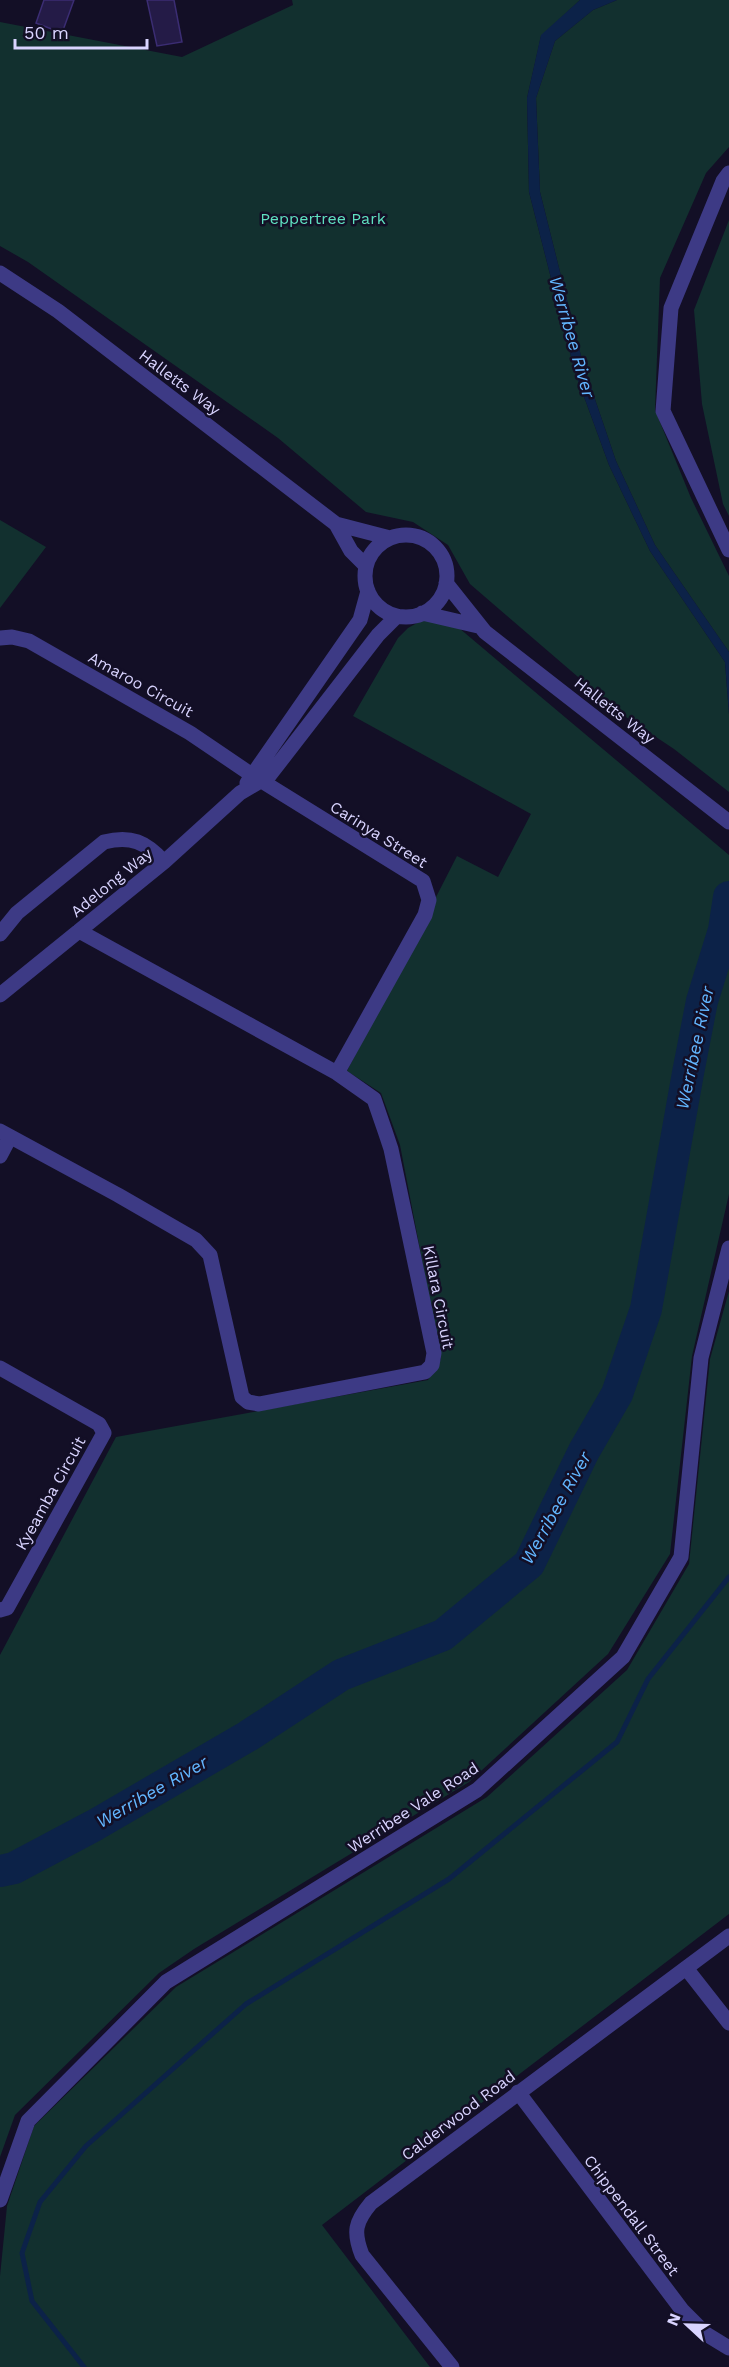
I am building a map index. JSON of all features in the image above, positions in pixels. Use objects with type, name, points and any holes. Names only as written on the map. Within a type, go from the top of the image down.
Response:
[{"type":"street","points":[[729,173],[723,181],[671,308],[663,411],[729,550]]},
{"type":"street","name":"Halletts Way","points":[[0,273],[58,311],[336,524],[390,538]]},
{"type":"street","name":"Halletts Way","points":[[336,524],[351,551],[366,566]]},
{"type":"street","points":[[402,535],[415,536],[426,540],[443,558],[446,583],[442,595],[434,606],[422,613],[405,617],[397,616],[380,607],[368,591],[366,566],[371,554],[379,544],[402,535]]},
{"type":"street","points":[[446,583],[478,626]]},
{"type":"street","name":"Adelong Way","points":[[0,995],[164,862],[256,778],[360,620],[368,591]]},
{"type":"street","points":[[422,613],[478,626]]},
{"type":"street","name":"Adelong Way","points":[[256,778],[269,776],[378,634],[397,616]]},
{"type":"street","name":"Halletts Way","points":[[478,626],[729,822]]},
{"type":"street","name":"Amaroo Circuit","points":[[0,638],[12,637],[29,641],[190,733],[256,778]]},
{"type":"street","name":"Carinya Street","points":[[256,778],[423,881],[426,889],[429,900],[425,915],[337,1073]]},
{"type":"street","points":[[0,934],[17,913],[104,842],[118,838],[134,841],[150,847],[164,862]]},
{"type":"street","name":"Killara Circuit","points":[[5,1134],[196,1240],[210,1255],[242,1397],[248,1402],[260,1404],[425,1372],[432,1365],[434,1353],[391,1149],[374,1099],[337,1073],[79,931]]},
{"type":"street","points":[[0,1156],[5,1134]]},
{"type":"street","name":"Werribee Vale Road","points":[[0,2200],[28,2121],[166,1982],[477,1790],[623,1657],[681,1557],[701,1358],[729,1248]]},
{"type":"street","name":"Kyeamba Circuit","points":[[0,1368],[99,1424],[104,1433],[7,1608],[0,1610]]},
{"type":"street","name":"Calderwood Road","points":[[452,2367],[362,2255],[356,2238],[357,2226],[362,2214],[371,2203],[729,1936]]},
{"type":"street","points":[[686,1968],[729,2023]]},
{"type":"street","name":"Chippendall Street","points":[[518,2092],[682,2310],[706,2334],[729,2348]]},
{"type":"green space","name":"Peppertree Park","points":[[292,0],[580,0],[541,36],[527,98],[529,192],[575,372],[609,465],[650,551],[725,662],[729,714],[729,792],[674,749],[620,713],[470,584],[448,545],[413,522],[366,512],[278,438],[28,262],[0,246],[0,22],[182,57],[293,5]]},
{"type":"green space","points":[[617,0],[729,0],[729,147],[706,173],[660,278],[655,410],[691,498],[729,576],[729,652],[655,545],[616,461],[583,364],[540,192],[536,98],[555,41],[593,10]]},
{"type":"green space","points":[[729,220],[729,516],[723,504],[702,404],[694,310]]},
{"type":"green space","points":[[0,520],[46,547],[0,608]]},
{"type":"green space","points":[[426,618],[459,628],[729,855],[729,1194],[692,1356],[670,1554],[608,1654],[469,1782],[194,1949],[159,1973],[15,2115],[0,2157],[0,1655],[116,1437],[428,1380],[441,1359],[400,1145],[381,1093],[347,1071],[457,856],[498,877],[531,814],[353,716],[398,638],[408,628]]},
{"type":"green space","points":[[729,1291],[729,1914],[322,2225],[430,2367],[0,2367],[0,2276],[7,2206],[34,2126],[176,1987],[487,1797],[627,1670],[689,1564],[710,1359]]},
{"type":"water","points":[[580,0],[617,0],[593,10],[555,41],[536,98],[540,192],[583,364],[616,461],[655,545],[729,652],[729,714],[725,662],[650,551],[609,465],[575,372],[529,192],[527,98],[541,35]]},
{"type":"building","points":[[44,0],[74,0],[62,33],[36,23]]},
{"type":"building","points":[[147,0],[174,0],[182,42],[157,46]]},
{"type":"waterway","name":"Werribee River","points":[[0,1871],[14,1868],[95,1825],[248,1736],[341,1675],[443,1635],[529,1564],[584,1451],[617,1394],[646,1309],[702,1001],[724,930],[729,897]]},
{"type":"waterway","points":[[84,2367],[32,2301],[22,2253],[40,2202],[86,2146],[246,2004],[449,1879],[617,1742],[648,1679],[729,1577]]}]
